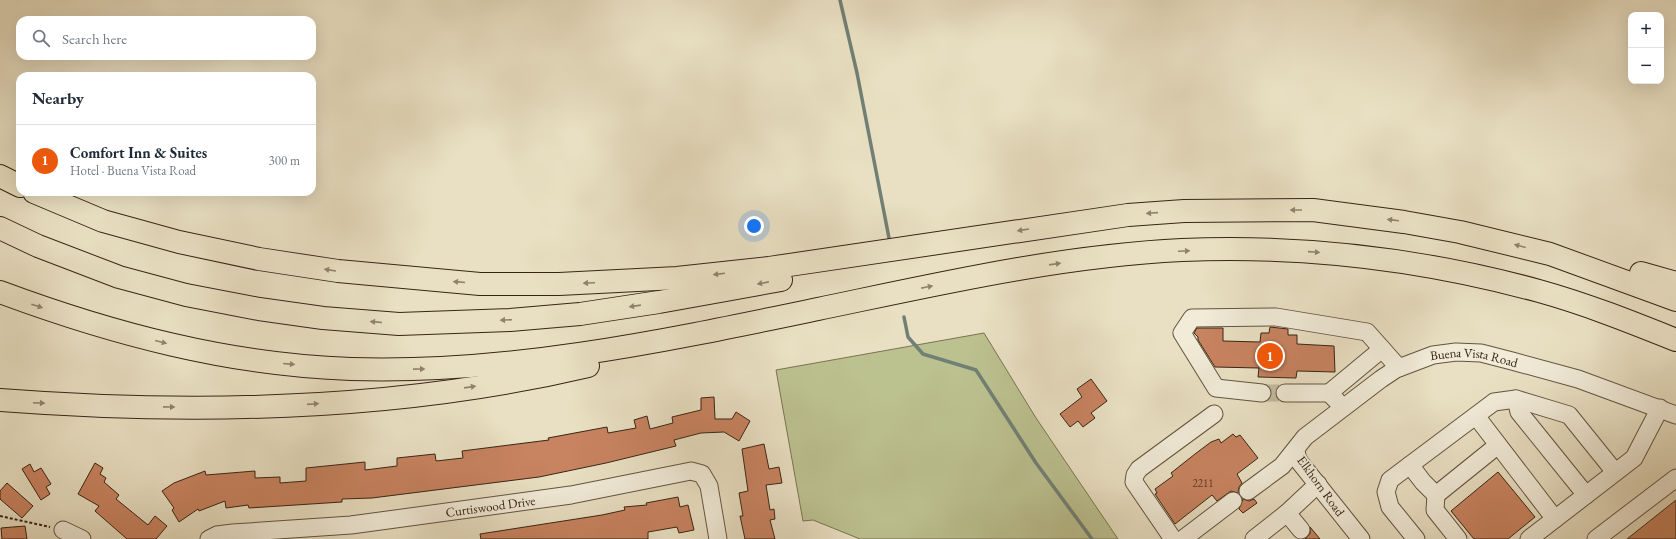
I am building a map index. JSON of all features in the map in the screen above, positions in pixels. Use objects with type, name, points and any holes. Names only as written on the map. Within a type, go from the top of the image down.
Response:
[{"type":"highway","points":[[0,176],[16,184]]},
{"type":"highway","points":[[44,196],[103,221],[179,242],[259,259],[338,271],[480,284],[567,284],[677,278],[769,268],[1128,215],[1184,211],[1312,210],[1404,222],[1460,232],[1550,254],[1624,268],[1676,283]]},
{"type":"highway","points":[[0,228],[38,246],[119,277],[186,295],[259,309],[323,318],[399,324],[518,319],[580,314],[659,302],[790,278],[952,241]]},
{"type":"highway","points":[[0,292],[115,331],[190,350],[269,362],[348,369],[412,369],[507,364],[597,352],[706,332],[889,294],[1038,266],[1114,255],[1180,250],[1293,250],[1416,263],[1477,276],[1548,294],[1616,316],[1676,340]]},
{"type":"highway","points":[[1550,254],[1676,300]]},
{"type":"highway","points":[[0,400],[118,406],[233,408],[314,404],[469,388],[550,374],[889,294]]},
{"type":"street","points":[[1262,393],[1216,388],[1182,333],[1192,318],[1276,317],[1367,332],[1398,368]]},
{"type":"street","points":[[1285,393],[1329,393],[1382,349]]},
{"type":"street","name":"Buena Vista Road","points":[[1248,491],[1282,466],[1296,451],[1300,442],[1305,437],[1343,408],[1398,368],[1433,355],[1456,352],[1481,353],[1578,379],[1676,415]]},
{"type":"street","points":[[1329,393],[1343,408]]},
{"type":"street","points":[[1416,539],[1390,506],[1386,492],[1390,480],[1494,402],[1516,399],[1569,415],[1615,472]]},
{"type":"street","points":[[1516,399],[1519,412],[1586,495]]},
{"type":"street","points":[[1529,539],[1634,458],[1660,408]]},
{"type":"street","points":[[1173,539],[1134,482],[1135,476],[1139,469],[1214,414]]},
{"type":"street","points":[[1476,416],[1555,519]]},
{"type":"street","points":[[1458,539],[1435,510],[1436,495],[1498,446]]},
{"type":"street","name":"Elkhorn Road","points":[[1296,451],[1298,460],[1318,484],[1353,536]]},
{"type":"street","points":[[1410,465],[1423,482],[1436,495]]},
{"type":"street","name":"Curtiswood Drive","points":[[209,539],[217,535],[233,533],[351,525],[571,495],[691,471],[702,474],[708,486],[718,539]]},
{"type":"street","points":[[1596,539],[1676,478]]},
{"type":"street","points":[[1254,539],[1287,513],[1318,484]]},
{"type":"street","points":[[1183,539],[1233,501]]},
{"type":"street","points":[[1287,513],[1301,530]]},
{"type":"street","points":[[63,530],[82,539]]},
{"type":"path","points":[[0,516],[63,530]]},
{"type":"green space","points":[[984,333],[1036,418],[1118,539],[860,539],[813,520],[803,521],[776,370]]},
{"type":"building","points":[[1270,327],[1288,329],[1288,335],[1297,335],[1297,344],[1334,346],[1335,372],[1297,371],[1296,378],[1258,377],[1259,368],[1215,367],[1198,340],[1198,337],[1194,333],[1197,328],[1223,328],[1223,341],[1260,342],[1261,333],[1269,333]]},
{"type":"building","points":[[1091,379],[1107,401],[1091,413],[1095,418],[1083,427],[1078,421],[1070,427],[1060,414],[1082,397],[1077,389]]},
{"type":"building","points":[[714,397],[715,419],[732,419],[736,412],[750,421],[739,441],[724,432],[701,433],[674,440],[676,446],[539,477],[372,498],[342,499],[342,502],[249,508],[248,505],[226,508],[225,501],[199,511],[198,509],[179,522],[172,510],[174,508],[162,491],[174,483],[205,471],[206,475],[255,471],[255,478],[280,477],[280,483],[306,481],[306,468],[365,462],[365,470],[397,466],[397,458],[435,454],[436,461],[463,458],[462,451],[549,440],[548,438],[607,427],[608,433],[636,428],[634,420],[647,416],[650,429],[673,423],[672,417],[701,410],[701,398]]},
{"type":"building","points":[[1233,434],[1236,437],[1240,435],[1258,458],[1237,474],[1242,483],[1239,487],[1238,493],[1231,491],[1217,501],[1212,495],[1175,524],[1155,494],[1157,493],[1155,489],[1173,476],[1171,473],[1211,442],[1219,439],[1221,443]]},
{"type":"building","points":[[764,444],[769,469],[779,467],[782,483],[766,485],[770,510],[774,509],[775,519],[770,520],[775,539],[745,539],[740,516],[743,516],[739,493],[748,491],[742,449]]},
{"type":"building","points":[[95,463],[103,468],[100,474],[106,478],[104,482],[119,495],[116,499],[148,525],[155,516],[167,526],[156,539],[127,539],[95,511],[99,506],[78,494]]},
{"type":"building","points":[[30,464],[34,472],[41,468],[51,484],[46,487],[50,494],[41,500],[22,469]]},
{"type":"building","points":[[1498,472],[1535,517],[1508,539],[1474,539],[1451,511]]},
{"type":"building","points":[[7,483],[33,506],[22,518],[0,499],[0,491]]},
{"type":"building","points":[[678,497],[680,507],[688,505],[694,530],[679,533],[677,527],[648,532],[648,539],[481,539],[480,534],[602,515],[625,510],[624,507],[647,505],[646,503]]},
{"type":"building","points":[[1243,499],[1249,501],[1254,499],[1257,503],[1243,513],[1239,509]]},
{"type":"building","points":[[1676,500],[1676,539],[1627,539]]},
{"type":"building","points":[[25,526],[27,539],[2,539],[1,528]]},
{"type":"building","points":[[1310,527],[1320,539],[1305,539],[1310,534]]},
{"type":"waterway","points":[[840,0],[857,73],[889,238]]},
{"type":"waterway","points":[[904,317],[908,337],[923,354],[976,370],[1036,463],[1092,539]]},
{"type":"tunnel","points":[[1262,393],[1285,393]]},
{"type":"place","name":"Comfort Inn & Suites","points":[[1270,356]]}]
